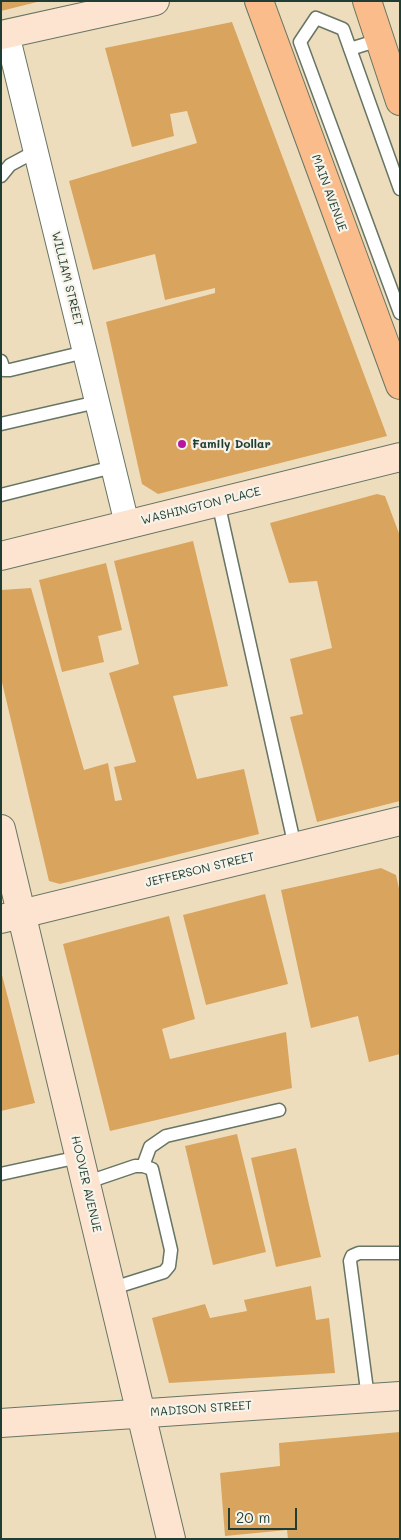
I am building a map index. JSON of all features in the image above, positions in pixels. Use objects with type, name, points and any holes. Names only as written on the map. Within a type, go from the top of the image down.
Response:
[{"type":"main road","points":[[4,35],[155,1]]},
{"type":"main road","name":"MAIN AVENUE","points":[[259,1],[296,67],[399,382]]},
{"type":"main road","points":[[367,1],[400,100]]},
{"type":"main road","name":"WASHINGTON PLACE","points":[[1,556],[400,457]]},
{"type":"main road","name":"JEFFERSON STREET","points":[[11,917],[400,822]]},
{"type":"main road","name":"HOOVER AVENUE","points":[[1,829],[11,917],[82,1170],[171,1539]]},
{"type":"main road","name":"MADISON STREET","points":[[1,1423],[400,1396]]},
{"type":"street","name":"WILLIAM STREET","points":[[4,35],[36,152],[127,524]]},
{"type":"lane","points":[[400,189],[343,29],[316,18],[300,42],[296,67],[400,313]]},
{"type":"lane","points":[[350,49],[380,40]]},
{"type":"lane","points":[[1,176],[10,165],[36,152]]},
{"type":"lane","points":[[1,361],[5,370],[85,352]]},
{"type":"lane","points":[[1,424],[97,402]]},
{"type":"lane","points":[[1,495],[113,466]]},
{"type":"lane","points":[[218,502],[295,847]]},
{"type":"lane","points":[[143,1166],[150,1147],[166,1136],[279,1110]]},
{"type":"lane","points":[[1,1174],[135,1166],[152,1169],[171,1250],[169,1266],[164,1272],[110,1289]]},
{"type":"lane","points":[[368,1398],[350,1261],[352,1256],[359,1253],[400,1253]]},
{"type":"building","points":[[1,1],[37,1],[37,2],[1,11]]},
{"type":"building","points":[[232,22],[387,436],[158,494],[142,484],[106,322],[215,293],[215,288],[165,300],[155,254],[93,270],[69,181],[197,143],[187,111],[170,114],[174,136],[132,147],[105,48]]},
{"type":"building","points":[[377,494],[385,496],[400,536],[400,801],[317,822],[290,717],[303,714],[290,659],[332,648],[317,581],[289,583],[270,523]]},
{"type":"building","points":[[193,541],[228,686],[173,696],[197,779],[244,769],[259,834],[60,884],[49,881],[1,678],[1,590],[31,588],[84,770],[108,763],[115,801],[122,800],[114,767],[136,762],[109,673],[139,664],[114,561]]},
{"type":"building","points":[[106,563],[122,630],[98,636],[104,662],[62,672],[39,580]]},
{"type":"building","points":[[381,868],[396,875],[400,893],[400,1054],[369,1062],[358,1016],[311,1028],[281,890]]},
{"type":"building","points":[[265,894],[288,984],[206,1005],[183,915]]},
{"type":"building","points":[[169,916],[195,1019],[162,1029],[170,1059],[286,1032],[292,1088],[110,1131],[63,944]]},
{"type":"building","points":[[1,971],[35,1103],[1,1111]]},
{"type":"building","points":[[237,1134],[266,1252],[213,1265],[185,1146]]},
{"type":"building","points":[[296,1148],[321,1257],[276,1267],[251,1158]]},
{"type":"building","points":[[311,1286],[316,1320],[329,1318],[335,1373],[169,1383],[152,1318],[205,1304],[210,1318],[247,1311],[244,1300]]},
{"type":"building","points":[[400,1432],[400,1539],[288,1539],[287,1530],[225,1536],[220,1473],[280,1466],[279,1443]]},
{"type":"place","name":"Family Dollar","points":[[182,444]]}]
